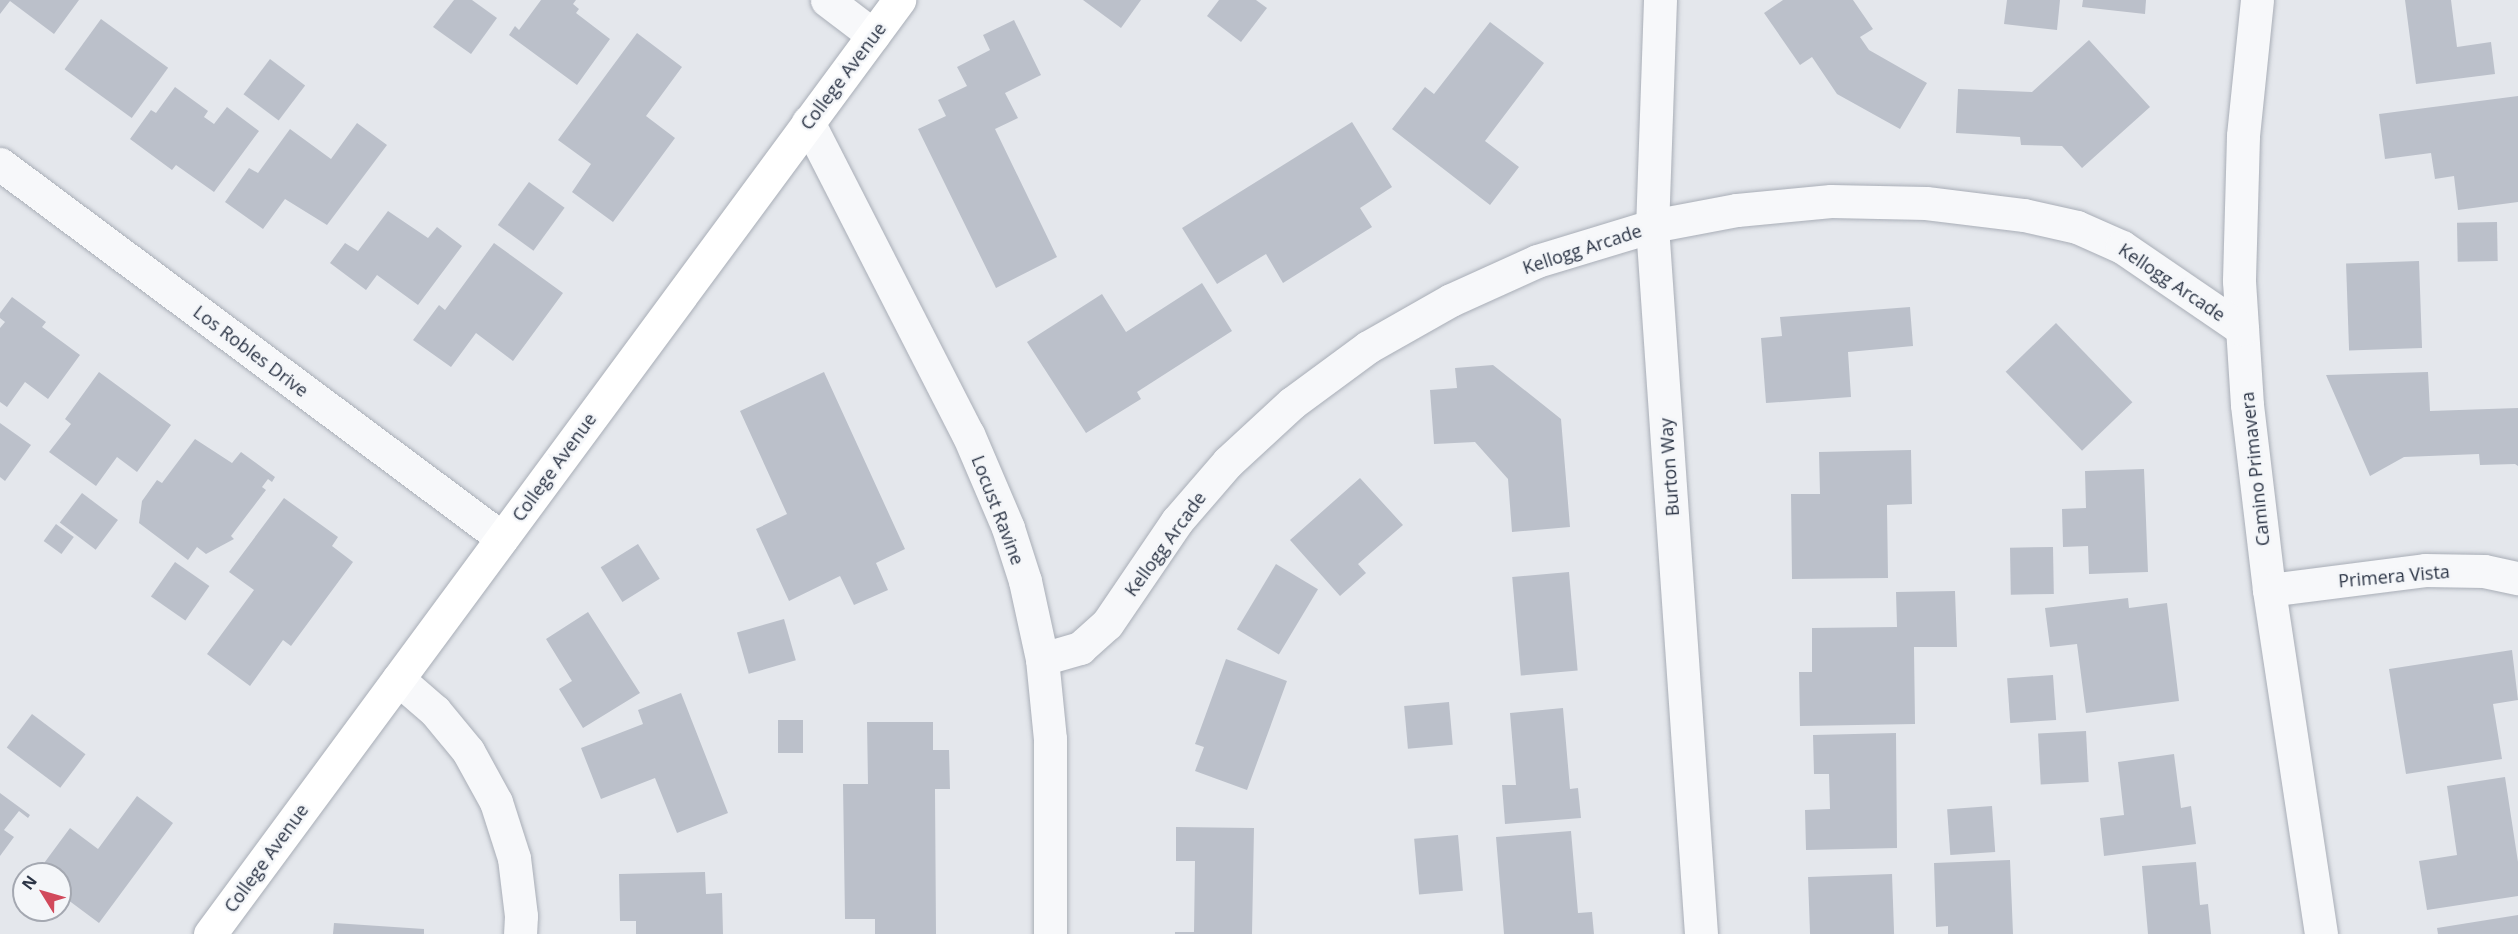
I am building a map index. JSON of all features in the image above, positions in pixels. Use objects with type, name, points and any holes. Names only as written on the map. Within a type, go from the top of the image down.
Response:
[{"type":"street","points":[[827,0],[873,34]]},
{"type":"street","name":"College Avenue","points":[[210,934],[899,0]]},
{"type":"street","name":"Burton Way","points":[[1660,0],[1652,226],[1701,934]]},
{"type":"street","name":"Camino Primavera","points":[[2257,0],[2243,136],[2239,281],[2247,405],[2269,590],[2321,934]]},
{"type":"street","name":"Locust Ravine","points":[[808,122],[968,434],[1008,528],[1025,581],[1042,659],[1050,739],[1050,934]]},
{"type":"street","name":"Los Robles Drive","points":[[0,164],[502,538]]},
{"type":"street","name":"Kellogg Arcade","points":[[1042,659],[1080,648],[1107,624],[1177,521],[1228,462],[1292,404],[1368,347],[1451,300],[1537,261],[1652,226],[1737,210],[1831,201],[1926,203],[2024,215],[2077,227],[2122,247],[2242,329]]},
{"type":"street","name":"Primera Vista","points":[[2269,590],[2425,570],[2484,571],[2518,578]]},
{"type":"street","points":[[398,679],[435,711],[468,751],[496,802],[514,858],[521,916],[520,934]]},
{"type":"building","points":[[0,0],[79,0],[54,34],[10,1],[0,14]]},
{"type":"building","points":[[454,0],[472,0],[497,18],[471,54],[433,27]]},
{"type":"building","points":[[541,0],[576,0],[573,4],[579,9],[576,13],[610,39],[577,85],[509,35],[515,26],[519,30]]},
{"type":"building","points":[[1083,0],[1141,0],[1121,28]]},
{"type":"building","points":[[1219,0],[1256,0],[1267,8],[1241,42],[1207,16]]},
{"type":"building","points":[[1783,0],[1853,0],[1873,29],[1860,37],[1869,50],[1927,83],[1900,129],[1837,94],[1812,57],[1800,65],[1764,13]]},
{"type":"building","points":[[2007,0],[2060,0],[2057,30],[2004,24]]},
{"type":"building","points":[[2083,0],[2146,0],[2145,14],[2082,7]]},
{"type":"building","points":[[2405,0],[2451,0],[2457,47],[2491,42],[2495,74],[2416,84]]},
{"type":"building","points":[[101,19],[168,68],[132,118],[65,69]]},
{"type":"building","points":[[1014,20],[1041,75],[1005,93],[1018,118],[995,129],[1057,257],[996,288],[918,129],[946,116],[938,100],[967,86],[957,67],[990,50],[983,35]]},
{"type":"building","points":[[1490,22],[1544,63],[1485,141],[1519,167],[1490,205],[1392,129],[1425,87],[1434,94]]},
{"type":"building","points":[[637,33],[682,67],[646,116],[675,138],[613,222],[572,192],[591,164],[558,140]]},
{"type":"building","points":[[2089,40],[2150,107],[2082,168],[2062,146],[2021,145],[2020,137],[1956,133],[1958,89],[2032,92]]},
{"type":"building","points":[[270,59],[305,85],[279,121],[244,94]]},
{"type":"building","points":[[175,87],[208,111],[204,117],[214,124],[227,107],[259,131],[214,192],[176,165],[172,170],[130,139],[151,110],[156,113]]},
{"type":"building","points":[[2518,96],[2518,202],[2458,210],[2454,176],[2435,179],[2431,153],[2385,159],[2379,114]]},
{"type":"building","points":[[1352,122],[1392,187],[1360,208],[1372,227],[1283,283],[1266,254],[1217,284],[1182,228]]},
{"type":"building","points":[[357,123],[387,145],[327,225],[285,199],[263,229],[225,202],[249,168],[258,173],[290,129],[331,159]]},
{"type":"building","points":[[529,182],[565,208],[533,251],[498,225]]},
{"type":"building","points":[[388,211],[428,238],[437,227],[462,246],[418,305],[377,275],[366,290],[330,263],[345,243],[358,251]]},
{"type":"building","points":[[2497,222],[2498,261],[2458,262],[2457,223]]},
{"type":"building","points":[[494,243],[563,293],[513,361],[476,333],[451,367],[413,340],[439,305],[445,310]]},
{"type":"building","points":[[2419,261],[2422,348],[2349,350],[2346,264]]},
{"type":"building","points":[[1202,283],[1232,331],[1137,392],[1141,399],[1086,433],[1027,342],[1102,294],[1126,332]]},
{"type":"building","points":[[12,297],[46,322],[42,327],[80,355],[48,399],[25,382],[7,407],[0,402],[0,328],[5,322],[0,318],[0,313]]},
{"type":"building","points":[[1910,307],[1913,346],[1848,352],[1851,397],[1766,403],[1761,338],[1782,336],[1780,317]]},
{"type":"building","points":[[2056,323],[2132,402],[2082,451],[2006,372]]},
{"type":"building","points":[[1493,365],[1561,419],[1570,527],[1512,532],[1508,479],[1475,442],[1434,444],[1430,390],[1457,388],[1455,368]]},
{"type":"building","points":[[99,372],[171,425],[137,472],[117,457],[96,486],[49,452],[71,424],[65,419]]},
{"type":"building","points":[[824,372],[905,549],[876,563],[888,590],[854,605],[840,576],[789,601],[756,529],[787,514],[740,411]]},
{"type":"building","points":[[2428,372],[2430,411],[2518,408],[2518,466],[2515,464],[2480,465],[2479,454],[2404,457],[2370,476],[2326,375]]},
{"type":"building","points":[[0,423],[31,445],[5,481],[0,477]]},
{"type":"building","points":[[195,439],[232,463],[241,452],[275,477],[272,482],[268,479],[262,487],[266,490],[231,536],[234,539],[206,554],[197,547],[188,560],[139,523],[142,501],[157,480],[162,483]]},
{"type":"building","points":[[1911,450],[1912,504],[1887,505],[1888,578],[1792,579],[1791,494],[1820,494],[1819,452]]},
{"type":"building","points":[[2144,469],[2148,572],[2089,574],[2088,546],[2063,547],[2062,509],[2086,508],[2085,471]]},
{"type":"building","points":[[1360,478],[1403,525],[1358,564],[1366,573],[1340,596],[1290,540]]},
{"type":"building","points":[[82,493],[118,520],[96,550],[60,523]]},
{"type":"building","points":[[284,498],[338,537],[332,546],[353,562],[291,646],[283,640],[250,686],[207,654],[254,590],[229,572]]},
{"type":"building","points":[[56,524],[74,537],[61,554],[44,541]]},
{"type":"building","points":[[638,544],[660,579],[622,602],[601,567]]},
{"type":"building","points":[[2053,547],[2054,594],[2011,595],[2010,548]]},
{"type":"building","points":[[175,562],[209,586],[185,620],[151,596]]},
{"type":"building","points":[[1276,564],[1318,589],[1279,654],[1237,629]]},
{"type":"building","points":[[1569,572],[1578,671],[1521,676],[1512,577]]},
{"type":"building","points":[[1955,591],[1957,647],[1914,647],[1915,724],[1800,726],[1799,672],[1812,672],[1812,628],[1897,627],[1896,592]]},
{"type":"building","points":[[2128,598],[2129,608],[2167,603],[2179,701],[2086,713],[2077,644],[2050,647],[2045,608]]},
{"type":"building","points":[[588,612],[640,693],[583,728],[559,689],[572,681],[546,639]]},
{"type":"building","points":[[784,619],[796,660],[749,674],[737,633]]},
{"type":"building","points":[[2512,650],[2518,700],[2493,704],[2502,759],[2406,774],[2389,669]]},
{"type":"building","points":[[1226,659],[1287,681],[1247,790],[1195,771],[1204,747],[1195,744]]},
{"type":"building","points":[[2053,675],[2056,720],[2010,723],[2007,678]]},
{"type":"building","points":[[681,693],[728,813],[677,833],[655,778],[601,799],[581,748],[643,724],[638,710]]},
{"type":"building","points":[[1449,702],[1453,745],[1408,749],[1404,706]]},
{"type":"building","points":[[1563,708],[1570,789],[1578,788],[1581,818],[1505,824],[1502,785],[1516,785],[1510,713]]},
{"type":"building","points":[[32,714],[86,754],[60,788],[7,748]]},
{"type":"building","points":[[778,720],[803,720],[803,753],[778,753]]},
{"type":"building","points":[[867,722],[933,722],[933,750],[949,750],[950,789],[935,789],[936,934],[875,934],[875,919],[845,919],[843,784],[868,784]]},
{"type":"building","points":[[2086,731],[2089,782],[2041,784],[2038,734]]},
{"type":"building","points":[[1896,733],[1897,848],[1806,850],[1805,810],[1830,809],[1829,774],[1814,774],[1813,735]]},
{"type":"building","points":[[2174,754],[2181,808],[2191,806],[2196,844],[2104,856],[2100,818],[2124,815],[2118,762]]},
{"type":"building","points":[[2505,777],[2518,862],[2518,896],[2427,910],[2419,861],[2457,855],[2447,786]]},
{"type":"building","points":[[0,793],[30,815],[28,818],[19,811],[4,830],[14,837],[0,856]]},
{"type":"building","points":[[137,796],[173,823],[99,923],[72,903],[72,862],[45,862],[70,828],[98,849]]},
{"type":"building","points":[[1992,806],[1995,852],[1950,855],[1947,809]]},
{"type":"building","points":[[1176,827],[1254,828],[1252,934],[1175,934],[1175,932],[1194,932],[1195,861],[1176,861]]},
{"type":"building","points":[[1571,831],[1578,913],[1592,912],[1594,934],[1504,934],[1496,837]]},
{"type":"building","points":[[1458,835],[1463,891],[1419,895],[1414,839]]},
{"type":"building","points":[[2010,860],[2013,934],[1948,934],[1948,926],[1936,927],[1934,863]]},
{"type":"building","points":[[2196,862],[2200,905],[2208,904],[2211,934],[2148,934],[2142,866]]},
{"type":"building","points":[[705,872],[706,894],[722,893],[723,934],[636,934],[636,921],[620,921],[619,874]]},
{"type":"building","points":[[1892,874],[1894,934],[1810,934],[1808,877]]},
{"type":"building","points":[[2518,915],[2518,934],[2438,934],[2437,928]]},
{"type":"building","points":[[334,923],[424,929],[424,934],[333,934]]}]
